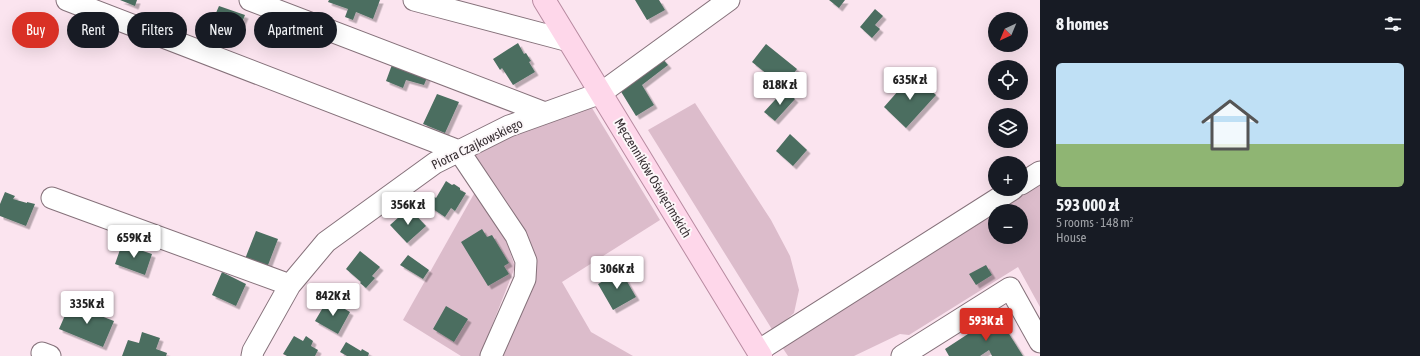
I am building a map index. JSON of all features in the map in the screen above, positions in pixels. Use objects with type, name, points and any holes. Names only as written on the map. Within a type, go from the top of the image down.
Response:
[{"type":"main road","name":"Męczenników Oświęcimskich","points":[[544,0],[760,353]]},
{"type":"street","points":[[67,0],[459,151],[516,236],[526,261],[525,279],[490,356]]},
{"type":"street","points":[[250,0],[545,113]]},
{"type":"street","points":[[414,0],[569,41]]},
{"type":"street","name":"Piotra Czajkowskiego","points":[[252,356],[253,351],[290,285],[326,242],[435,163],[510,126],[601,93],[729,0]]},
{"type":"street","points":[[1028,180],[1040,172]]},
{"type":"street","points":[[760,353],[1002,196]]},
{"type":"street","points":[[52,198],[290,285]]},
{"type":"street","points":[[902,356],[1010,288],[1040,342]]},
{"type":"shaded area","points":[[589,103],[660,220],[562,282],[591,332],[633,356],[494,356],[531,274],[467,153]]},
{"type":"shaded area","points":[[695,103],[771,220],[790,256],[799,290],[794,313],[773,331],[648,130]]},
{"type":"shaded area","points":[[1040,175],[1040,307],[1018,267],[909,335],[900,334],[854,356],[788,356],[780,344],[988,209],[988,244],[1028,244],[1028,204],[995,204],[1008,196],[1028,196],[1028,183]]},
{"type":"shaded area","points":[[475,192],[507,243],[515,267],[480,356],[461,356],[403,320]]},
{"type":"building","points":[[120,0],[137,0],[135,6]]},
{"type":"building","points":[[329,0],[380,0],[373,19],[356,12],[353,20],[345,17],[348,9],[328,2]]},
{"type":"building","points":[[635,0],[659,0],[665,10],[647,20]]},
{"type":"building","points":[[829,0],[845,0],[839,8]]},
{"type":"building","points":[[219,6],[236,12],[216,12]]},
{"type":"building","points":[[875,9],[883,16],[875,25],[880,29],[872,38],[860,27]]},
{"type":"building","points":[[518,43],[524,54],[526,53],[531,61],[529,62],[535,72],[513,85],[502,68],[500,70],[493,59]]},
{"type":"building","points":[[766,44],[797,69],[783,87],[752,62]]},
{"type":"building","points":[[661,57],[668,65],[642,85],[654,105],[636,116],[620,90]]},
{"type":"building","points":[[393,62],[428,75],[424,85],[406,80],[403,88],[386,81]]},
{"type":"building","points":[[913,74],[936,95],[906,128],[884,107]]},
{"type":"building","points":[[784,90],[795,99],[775,121],[764,112]]},
{"type":"building","points":[[437,94],[459,102],[445,133],[423,124]]},
{"type":"building","points":[[790,134],[807,150],[793,166],[776,151]]},
{"type":"building","points":[[446,181],[452,185],[454,184],[466,193],[455,211],[451,208],[445,217],[427,205],[432,195],[436,198]]},
{"type":"building","points":[[5,192],[15,196],[13,199],[35,204],[26,226],[0,216],[0,204]]},
{"type":"building","points":[[409,208],[426,226],[407,243],[390,225]]},
{"type":"building","points":[[482,229],[487,237],[492,235],[509,263],[504,266],[509,274],[488,286],[461,242]]},
{"type":"building","points":[[256,231],[278,239],[265,273],[243,264]]},
{"type":"building","points":[[122,244],[152,254],[145,275],[115,264]]},
{"type":"building","points":[[360,251],[380,267],[372,276],[375,278],[366,288],[346,269]]},
{"type":"building","points":[[408,255],[429,270],[423,279],[400,265]]},
{"type":"building","points":[[986,265],[992,275],[976,285],[969,274]]},
{"type":"building","points":[[621,271],[636,297],[613,310],[598,284]]},
{"type":"building","points":[[222,272],[246,284],[236,306],[212,295]]},
{"type":"building","points":[[328,299],[350,312],[338,334],[315,321]]},
{"type":"building","points":[[70,304],[114,321],[103,347],[59,329]]},
{"type":"building","points":[[446,306],[468,319],[454,342],[433,329]]},
{"type":"building","points":[[997,315],[1023,356],[992,356],[989,350],[980,356],[949,356],[945,349]]},
{"type":"building","points":[[142,332],[160,338],[156,349],[167,353],[166,356],[122,356],[128,340],[139,343]]},
{"type":"building","points":[[294,336],[303,341],[306,336],[313,341],[311,346],[318,350],[315,356],[287,356],[283,354]]},
{"type":"building","points":[[346,342],[361,351],[362,349],[369,353],[368,356],[347,356],[340,352]]}]
